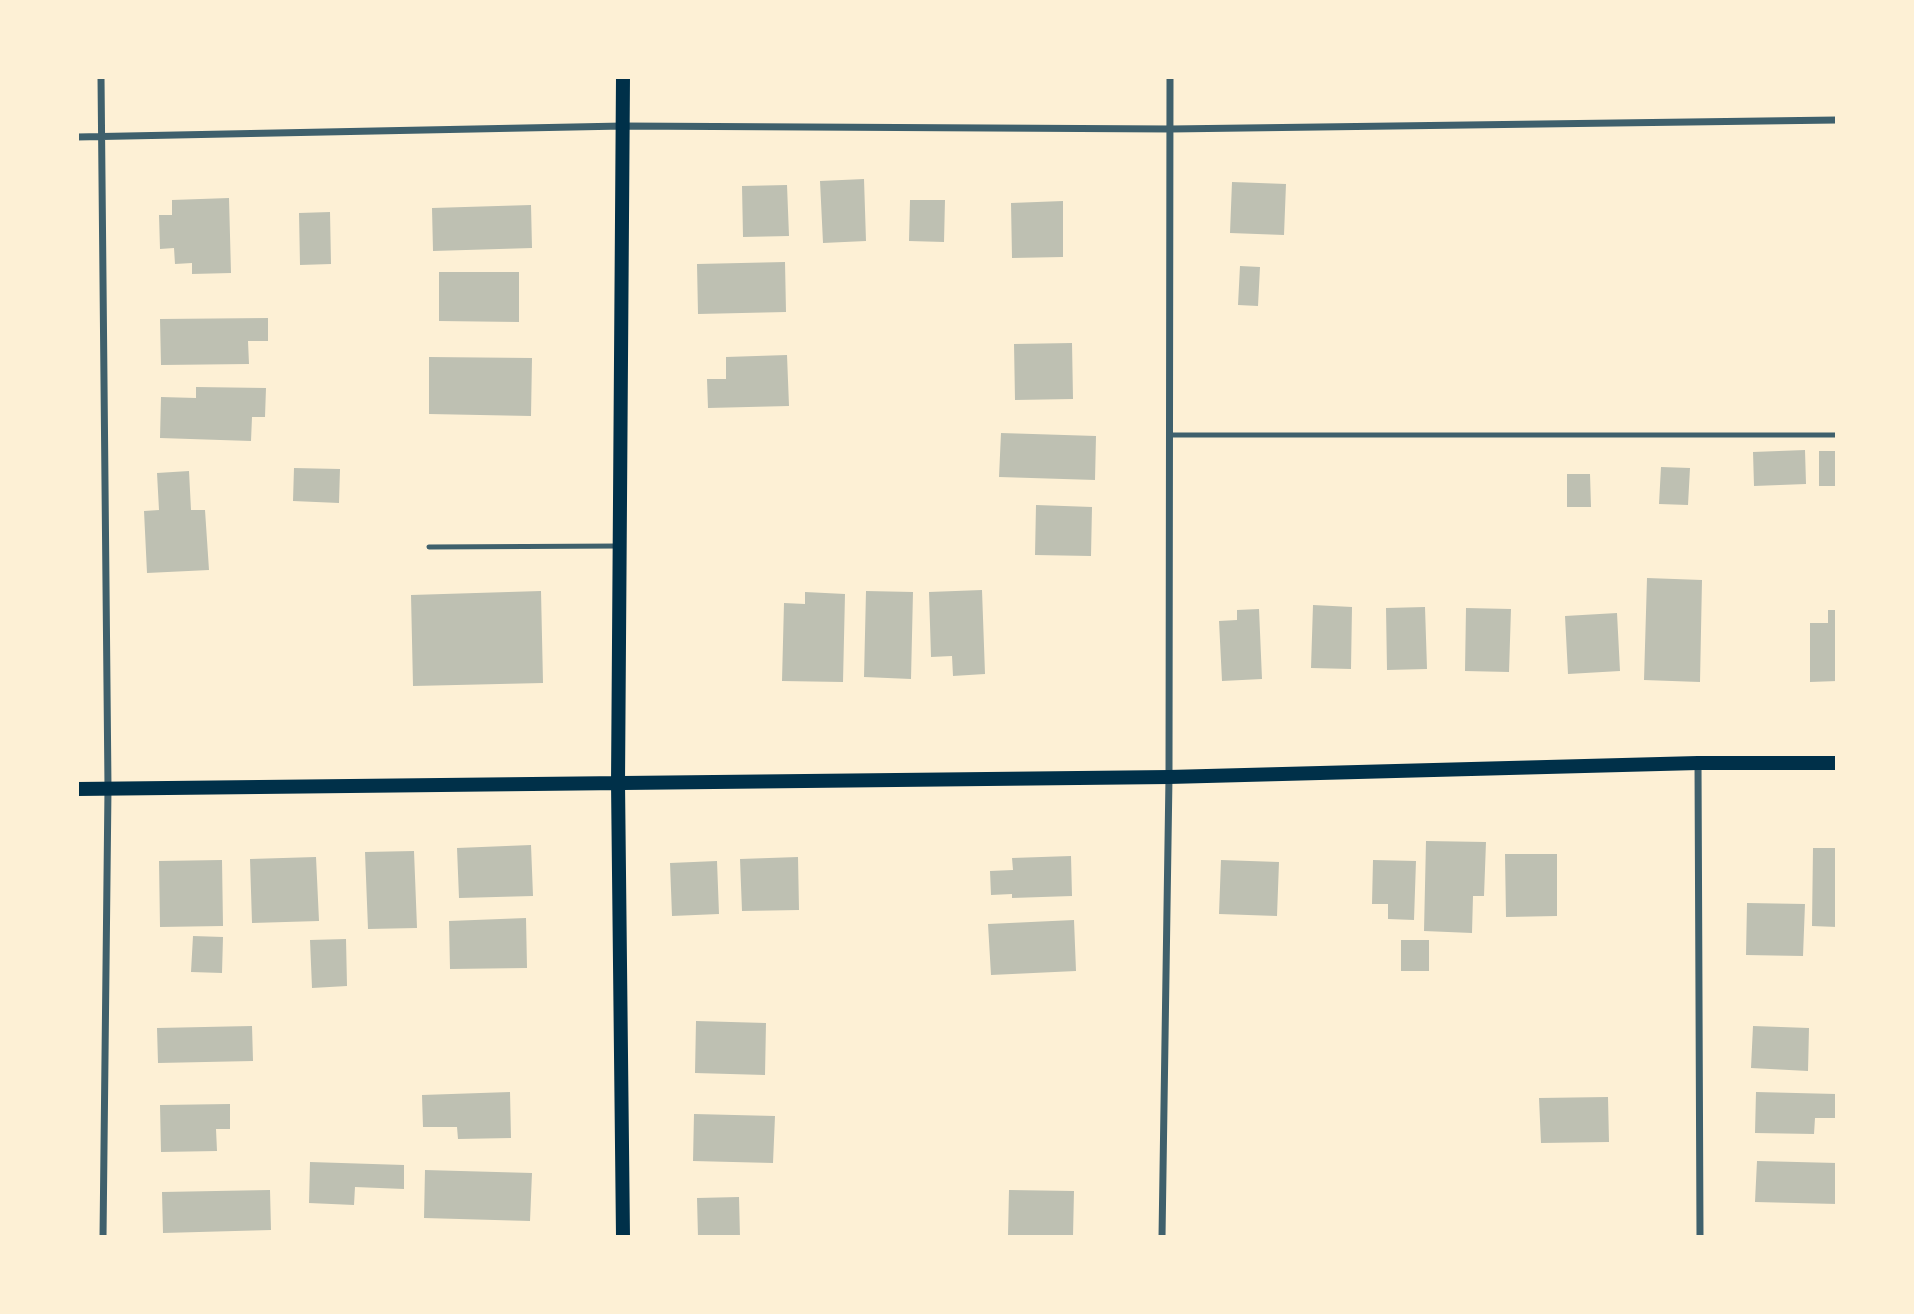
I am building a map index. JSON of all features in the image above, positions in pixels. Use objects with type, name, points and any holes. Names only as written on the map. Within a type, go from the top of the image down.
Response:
[{"type":"main road","points":[[623,77],[618,782],[623,1237]]},
{"type":"main road","points":[[77,789],[1169,777],[1698,763],[1837,763]]},
{"type":"street","points":[[101,77],[108,788],[103,1237]]},
{"type":"street","points":[[1162,1237],[1169,777],[1170,77]]},
{"type":"street","points":[[77,137],[623,126],[1171,129],[1837,120]]},
{"type":"street","points":[[1698,763],[1700,1237]]},
{"type":"lane","points":[[1170,435],[1837,435]]},
{"type":"lane","points":[[429,547],[620,545]]},
{"type":"building","points":[[864,179],[866,241],[823,243],[820,181]]},
{"type":"building","points":[[1232,182],[1286,184],[1284,235],[1230,233]]},
{"type":"building","points":[[787,185],[789,236],[743,237],[742,186]]},
{"type":"building","points":[[229,198],[231,273],[192,274],[192,263],[175,264],[174,248],[160,249],[159,215],[172,215],[172,200]]},
{"type":"building","points":[[910,200],[945,200],[944,242],[909,241]]},
{"type":"building","points":[[1063,201],[1063,257],[1012,258],[1011,203]]},
{"type":"building","points":[[531,205],[532,248],[433,251],[432,208]]},
{"type":"building","points":[[330,212],[331,264],[300,265],[299,213]]},
{"type":"building","points":[[785,262],[786,312],[698,314],[697,264]]},
{"type":"building","points":[[1240,266],[1260,267],[1258,306],[1238,305]]},
{"type":"building","points":[[439,272],[519,272],[519,322],[439,321]]},
{"type":"building","points":[[268,318],[268,341],[248,341],[249,364],[161,365],[160,319]]},
{"type":"building","points":[[1072,343],[1073,399],[1015,400],[1014,344]]},
{"type":"building","points":[[787,355],[789,406],[708,408],[707,379],[726,379],[726,357]]},
{"type":"building","points":[[429,357],[532,358],[531,416],[429,414]]},
{"type":"building","points":[[196,387],[266,388],[265,417],[252,417],[251,441],[160,438],[161,397],[196,398]]},
{"type":"building","points":[[1001,433],[1096,436],[1095,480],[999,477]]},
{"type":"building","points":[[1805,450],[1806,484],[1754,486],[1753,452]]},
{"type":"building","points":[[1819,451],[1837,451],[1837,486],[1819,486]]},
{"type":"building","points":[[1661,467],[1690,468],[1688,505],[1659,504]]},
{"type":"building","points":[[294,468],[340,469],[339,503],[293,501]]},
{"type":"building","points":[[189,471],[191,510],[205,510],[209,570],[147,573],[144,511],[159,510],[157,473]]},
{"type":"building","points":[[1567,474],[1590,474],[1591,507],[1567,507]]},
{"type":"building","points":[[1036,505],[1092,507],[1091,556],[1035,555]]},
{"type":"building","points":[[1647,578],[1702,580],[1700,682],[1644,680]]},
{"type":"building","points":[[982,590],[985,674],[953,676],[952,656],[931,657],[929,592]]},
{"type":"building","points":[[541,591],[543,683],[413,686],[411,595]]},
{"type":"building","points":[[866,591],[913,592],[911,679],[864,677]]},
{"type":"building","points":[[805,592],[845,594],[843,682],[782,681],[784,603],[805,604]]},
{"type":"building","points":[[1313,605],[1352,607],[1351,669],[1311,668]]},
{"type":"building","points":[[1425,607],[1427,669],[1387,670],[1386,608]]},
{"type":"building","points":[[1466,608],[1511,609],[1509,672],[1465,671]]},
{"type":"building","points":[[1259,609],[1262,679],[1222,681],[1219,621],[1237,620],[1237,610]]},
{"type":"building","points":[[1828,610],[1837,610],[1837,681],[1810,682],[1810,623],[1828,623]]},
{"type":"building","points":[[1617,613],[1620,671],[1568,674],[1565,616]]},
{"type":"building","points":[[1426,841],[1486,842],[1484,896],[1473,896],[1472,933],[1424,931]]},
{"type":"building","points":[[531,845],[533,896],[459,898],[457,848]]},
{"type":"building","points":[[1813,848],[1837,848],[1837,927],[1812,926]]},
{"type":"building","points":[[414,851],[417,928],[368,929],[365,852]]},
{"type":"building","points":[[1505,854],[1557,854],[1557,916],[1506,917]]},
{"type":"building","points":[[1071,856],[1072,896],[1012,898],[1012,894],[991,895],[990,871],[1013,870],[1012,858]]},
{"type":"building","points":[[316,857],[319,921],[252,923],[250,859]]},
{"type":"building","points":[[798,857],[799,910],[742,911],[740,859]]},
{"type":"building","points":[[222,860],[223,926],[160,927],[159,861]]},
{"type":"building","points":[[1221,860],[1279,862],[1277,916],[1219,914]]},
{"type":"building","points":[[1373,860],[1416,861],[1414,920],[1388,919],[1388,904],[1372,904]]},
{"type":"building","points":[[717,861],[719,914],[672,916],[670,863]]},
{"type":"building","points":[[1747,903],[1805,904],[1803,956],[1746,955]]},
{"type":"building","points":[[526,918],[527,968],[450,969],[449,921]]},
{"type":"building","points":[[1074,920],[1076,971],[991,975],[988,924]]},
{"type":"building","points":[[193,936],[223,937],[222,973],[191,972]]},
{"type":"building","points":[[346,939],[347,986],[312,988],[310,940]]},
{"type":"building","points":[[1401,940],[1429,940],[1429,971],[1401,971]]},
{"type":"building","points":[[696,1021],[766,1023],[765,1075],[695,1073]]},
{"type":"building","points":[[252,1026],[253,1061],[158,1063],[157,1028]]},
{"type":"building","points":[[1753,1026],[1809,1028],[1808,1071],[1751,1068]]},
{"type":"building","points":[[510,1092],[511,1138],[458,1139],[457,1127],[423,1127],[422,1095]]},
{"type":"building","points":[[1756,1092],[1836,1094],[1836,1118],[1815,1118],[1814,1134],[1755,1133]]},
{"type":"building","points":[[1608,1097],[1609,1142],[1541,1143],[1539,1098]]},
{"type":"building","points":[[230,1104],[230,1129],[216,1129],[217,1151],[161,1152],[160,1105]]},
{"type":"building","points":[[694,1114],[775,1116],[773,1163],[693,1161]]},
{"type":"building","points":[[1757,1161],[1837,1163],[1837,1204],[1755,1202]]},
{"type":"building","points":[[310,1162],[404,1165],[404,1189],[355,1187],[354,1205],[309,1203]]},
{"type":"building","points":[[425,1170],[532,1173],[530,1221],[424,1218]]},
{"type":"building","points":[[270,1190],[271,1230],[163,1233],[162,1192]]},
{"type":"building","points":[[1009,1190],[1074,1191],[1073,1236],[1008,1235]]},
{"type":"building","points":[[739,1197],[740,1237],[698,1237],[697,1198]]}]
